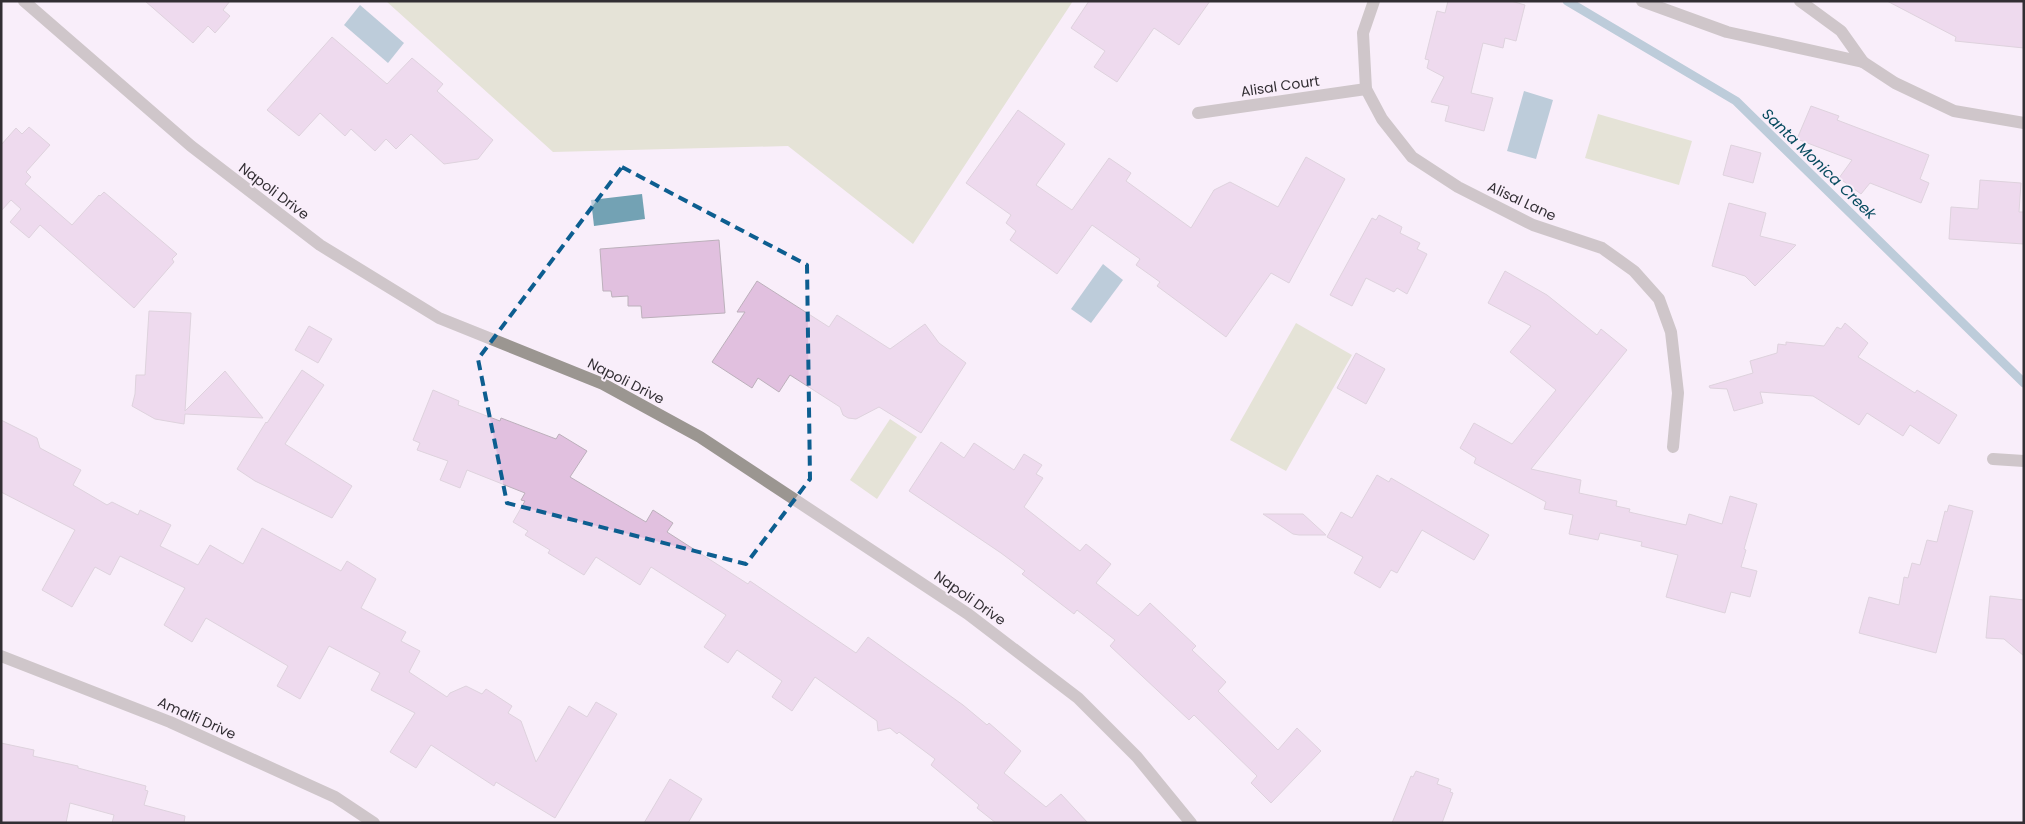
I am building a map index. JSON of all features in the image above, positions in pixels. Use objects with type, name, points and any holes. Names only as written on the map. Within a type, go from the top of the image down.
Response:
[{"type":"street","name":"Napoli Drive","points":[[24,1],[191,146],[320,245],[439,318],[603,384],[700,437],[968,614],[1078,698],[1137,757],[1190,823]]},
{"type":"street","name":"Alisal Lane","points":[[1374,1],[1363,33],[1366,89],[1382,119],[1412,157],[1458,187],[1533,225],[1602,248],[1634,271],[1658,300],[1671,332],[1678,393],[1672,447]]},
{"type":"street","points":[[1642,1],[1728,32],[1863,62],[1895,83],[1954,111],[2024,123]]},
{"type":"street","points":[[1800,1],[1841,31],[1863,62]]},
{"type":"street","name":"Alisal Court","points":[[1198,113],[1366,89]]},
{"type":"street","points":[[1993,459],[2024,461]]},
{"type":"street","name":"Amalfi Drive","points":[[1,656],[170,722],[335,797],[374,823]]},
{"type":"highlighted area","points":[[622,167],[807,265],[810,479],[746,564],[507,503],[478,359]]},
{"type":"green space","points":[[386,1],[1073,1],[913,244],[788,146],[553,152]]},
{"type":"green space","points":[[1598,114],[1692,141],[1679,185],[1585,158]]},
{"type":"green space","points":[[1296,323],[1352,355],[1286,471],[1230,440]]},
{"type":"green space","points":[[890,419],[917,437],[877,499],[850,480]]},
{"type":"water","points":[[360,5],[404,43],[388,63],[344,25]]},
{"type":"water","points":[[1524,91],[1553,100],[1536,159],[1507,151]]},
{"type":"water","points":[[642,194],[645,219],[594,226],[591,200]]},
{"type":"water","points":[[1103,264],[1123,280],[1091,323],[1071,309]]},
{"type":"building","points":[[145,1],[230,1],[223,10],[230,16],[215,33],[208,26],[193,43]]},
{"type":"building","points":[[1089,1],[1210,1],[1179,45],[1154,28],[1117,82],[1094,67],[1105,51],[1071,28]]},
{"type":"building","points":[[1448,1],[1511,1],[1525,5],[1516,41],[1505,38],[1503,48],[1483,43],[1471,93],[1493,98],[1484,131],[1445,121],[1449,106],[1431,102],[1444,77],[1427,68],[1429,60],[1425,59],[1437,11],[1445,13]]},
{"type":"building","points":[[1887,1],[2024,1],[2024,48],[1955,41],[1956,37]]},
{"type":"building","points":[[332,37],[387,84],[412,58],[443,84],[437,91],[493,140],[478,159],[444,164],[411,134],[396,149],[386,139],[375,151],[351,129],[345,136],[320,113],[299,136],[267,110]]},
{"type":"building","points":[[1811,106],[1839,116],[1837,120],[1929,155],[1920,179],[1929,183],[1921,203],[1870,183],[1861,194],[1839,178],[1852,160],[1797,139]]},
{"type":"building","points":[[1018,110],[1065,144],[1036,185],[1072,210],[1109,158],[1131,173],[1126,181],[1191,228],[1214,190],[1230,182],[1278,207],[1306,157],[1345,179],[1289,283],[1271,273],[1226,337],[1157,286],[1160,282],[1136,265],[1140,259],[1092,225],[1057,274],[1010,240],[1016,231],[1006,223],[1011,215],[966,183]]},
{"type":"building","points":[[29,127],[50,145],[26,172],[31,177],[25,184],[72,225],[99,195],[104,192],[177,254],[172,259],[174,262],[134,308],[40,225],[29,238],[10,222],[21,209],[11,200],[1,211],[1,145],[16,128],[22,134]]},
{"type":"building","points":[[1731,145],[1761,153],[1753,183],[1723,175]]},
{"type":"building","points":[[1980,180],[2021,183],[2019,212],[2024,212],[2024,244],[1949,239],[1951,207],[1978,209]]},
{"type":"building","points":[[1729,203],[1766,213],[1760,236],[1796,245],[1755,286],[1745,276],[1712,266]]},
{"type":"building","points":[[1379,215],[1402,227],[1400,233],[1420,243],[1417,249],[1427,254],[1407,294],[1397,288],[1394,292],[1366,278],[1352,306],[1330,295],[1372,218],[1376,220]]},
{"type":"building","points":[[719,240],[725,313],[642,318],[641,306],[628,306],[628,296],[612,297],[611,291],[603,291],[600,249]]},
{"type":"building","points":[[1505,271],[1547,295],[1597,335],[1601,329],[1627,350],[1531,469],[1581,480],[1579,493],[1617,501],[1616,506],[1630,509],[1629,512],[1686,525],[1689,514],[1722,524],[1730,496],[1757,504],[1744,549],[1746,550],[1741,567],[1757,571],[1750,597],[1731,592],[1725,613],[1666,597],[1678,555],[1641,546],[1642,542],[1600,533],[1598,540],[1569,534],[1573,515],[1544,509],[1546,502],[1474,463],[1476,458],[1460,448],[1474,423],[1512,444],[1556,390],[1510,352],[1531,326],[1488,303]]},
{"type":"building","points":[[757,281],[829,327],[837,315],[890,349],[925,324],[939,343],[966,363],[921,433],[879,407],[856,419],[848,418],[843,415],[840,407],[790,375],[779,392],[758,378],[752,388],[712,362],[745,312],[737,312]]},
{"type":"building","points":[[149,311],[191,313],[185,411],[225,371],[263,418],[185,414],[184,424],[155,419],[132,406],[136,375],[145,375]]},
{"type":"building","points":[[1845,323],[1868,343],[1858,357],[1915,393],[1917,390],[1957,415],[1939,444],[1910,425],[1903,436],[1867,413],[1859,425],[1813,396],[1760,392],[1763,403],[1734,411],[1727,389],[1710,388],[1709,386],[1753,373],[1750,361],[1777,353],[1778,344],[1786,345],[1786,342],[1824,346],[1837,327],[1841,329]]},
{"type":"building","points":[[309,326],[332,339],[318,363],[295,350]]},
{"type":"building","points":[[1356,353],[1385,369],[1366,404],[1337,388]]},
{"type":"building","points":[[302,370],[324,385],[285,444],[352,486],[332,518],[255,481],[237,469],[266,422]]},
{"type":"building","points":[[433,390],[459,401],[458,405],[500,421],[501,418],[556,439],[559,434],[587,451],[570,477],[646,522],[653,510],[673,523],[667,532],[748,584],[750,581],[856,653],[868,637],[963,705],[987,725],[989,723],[1021,751],[1004,773],[1046,807],[1061,794],[1088,823],[996,823],[977,808],[979,805],[931,765],[935,759],[899,732],[897,734],[890,728],[878,731],[877,721],[815,677],[792,711],[772,697],[782,681],[737,650],[728,663],[704,647],[726,615],[651,567],[640,585],[596,557],[584,575],[548,553],[550,550],[525,535],[528,531],[513,522],[525,501],[521,500],[525,493],[467,470],[460,488],[440,480],[448,461],[417,450],[420,443],[413,440]]},
{"type":"building","points":[[1,420],[37,438],[40,448],[81,470],[73,485],[107,505],[112,502],[138,515],[140,510],[171,525],[160,546],[198,565],[210,545],[243,564],[262,528],[341,571],[347,561],[376,579],[361,608],[406,632],[401,641],[420,651],[409,672],[447,697],[450,693],[466,686],[482,694],[486,689],[512,706],[508,713],[521,721],[536,762],[569,706],[587,717],[596,702],[617,714],[555,818],[496,782],[494,786],[431,745],[416,768],[390,752],[415,713],[371,690],[380,673],[329,646],[300,699],[277,686],[288,666],[206,618],[192,642],[164,625],[185,588],[120,556],[110,575],[95,567],[72,607],[42,590],[75,530],[1,492]]},
{"type":"building","points":[[941,442],[964,458],[974,443],[1014,470],[1024,454],[1042,465],[1036,474],[1043,478],[1024,507],[1080,551],[1086,544],[1111,564],[1096,583],[1138,616],[1150,603],[1196,646],[1192,650],[1226,682],[1218,691],[1278,750],[1297,728],[1321,751],[1271,803],[1251,783],[1257,776],[1194,715],[1189,720],[1110,646],[1115,640],[1077,610],[1074,614],[1022,574],[1025,571],[1001,553],[909,491]]},
{"type":"building","points":[[1377,475],[1389,482],[1391,478],[1489,535],[1474,560],[1422,530],[1397,573],[1391,570],[1380,588],[1354,573],[1363,557],[1327,537],[1341,512],[1352,518]]},
{"type":"building","points":[[1949,505],[1973,511],[1936,653],[1859,633],[1869,597],[1899,605],[1904,577],[1908,578],[1912,563],[1920,565],[1927,540],[1937,542],[1945,511],[1947,512]]},
{"type":"building","points":[[1263,514],[1303,514],[1326,535],[1293,534]]},
{"type":"building","points":[[1990,596],[2024,600],[2024,656],[2004,639],[1986,638]]},
{"type":"building","points":[[1,743],[34,750],[33,756],[78,766],[78,768],[146,786],[145,790],[148,791],[144,805],[185,816],[184,823],[112,823],[114,815],[70,803],[66,823],[1,823]]},
{"type":"building","points":[[1416,771],[1439,779],[1437,784],[1451,789],[1450,792],[1453,793],[1442,823],[1392,823],[1411,776],[1413,777]]},
{"type":"building","points":[[670,779],[702,799],[688,823],[644,823]]},
{"type":"waterway","name":"Santa Monica Creek","points":[[1567,1],[1736,101],[2024,383]]}]
